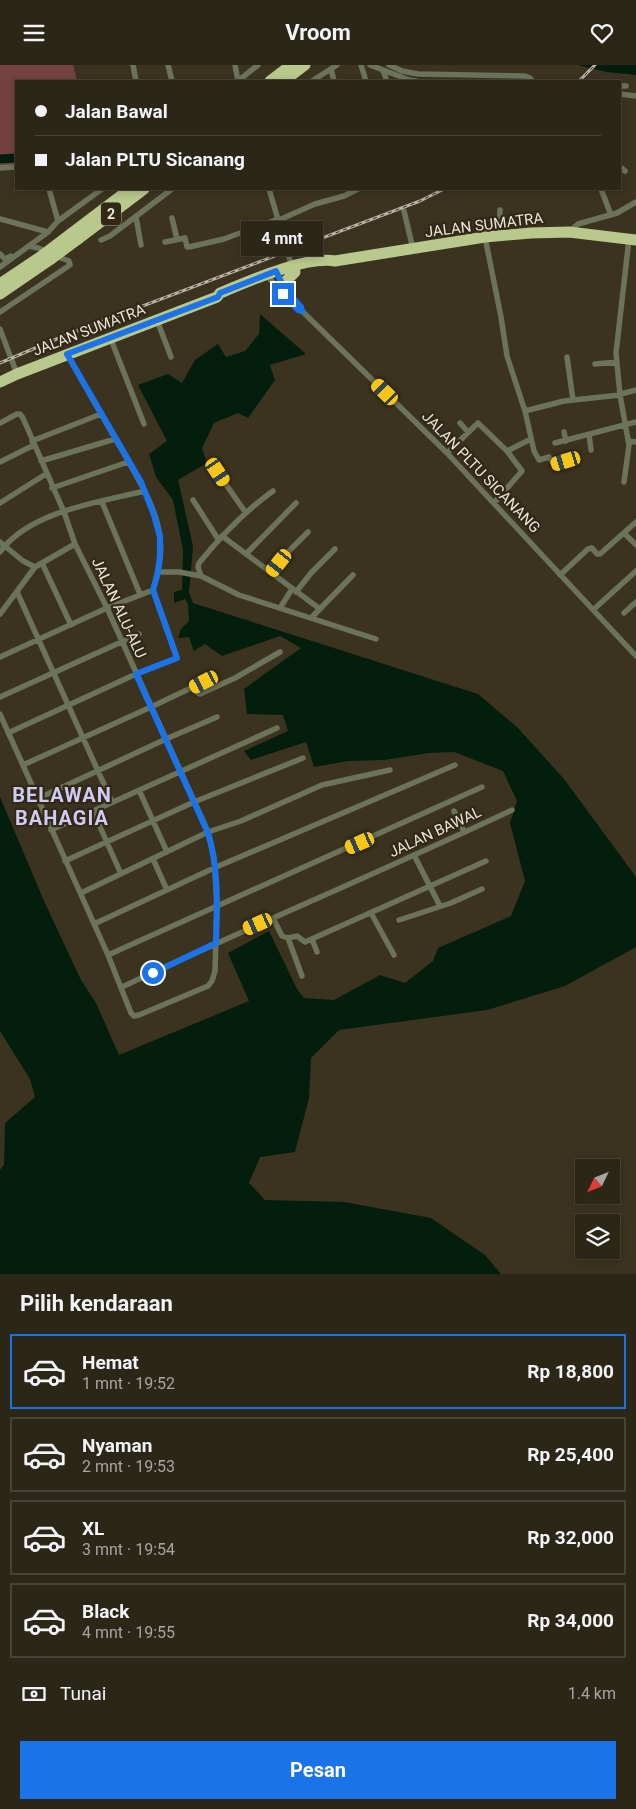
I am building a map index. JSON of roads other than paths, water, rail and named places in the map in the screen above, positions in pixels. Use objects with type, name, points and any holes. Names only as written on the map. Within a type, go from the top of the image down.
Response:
[{"type":"highway","points":[[271,80],[291,65]]},
{"type":"highway","points":[[285,80],[305,65]]},
{"type":"highway","name":"2","points":[[75,236],[129,190]]},
{"type":"highway","name":"2","points":[[0,294],[75,236],[143,190]]},
{"type":"highway","name":"JALAN SUMATRA","points":[[0,382],[110,337],[222,297],[273,275],[294,269],[484,237],[569,232],[633,240]]},
{"type":"highway","name":"2","points":[[0,284],[47,257]]},
{"type":"highway","points":[[284,288],[294,269]]},
{"type":"street","points":[[133,65],[136,80]]},
{"type":"street","points":[[168,65],[172,80]]},
{"type":"street","points":[[234,65],[238,80]]},
{"type":"street","points":[[239,80],[258,65]]},
{"type":"street","points":[[314,80],[338,65]]},
{"type":"street","points":[[361,65],[366,80]]},
{"type":"street","points":[[370,65],[406,80]]},
{"type":"street","points":[[389,65],[402,71],[418,74],[525,76],[531,80]]},
{"type":"street","points":[[331,69],[334,80]]},
{"type":"street","points":[[383,71],[387,80]]},
{"type":"street","points":[[621,93],[636,96]]},
{"type":"street","points":[[0,168],[15,167]]},
{"type":"street","points":[[49,190],[58,221]]},
{"type":"street","points":[[0,267],[30,246],[58,221],[99,190]]},
{"type":"street","points":[[100,240],[110,236],[171,190]]},
{"type":"street","points":[[269,190],[294,269]]},
{"type":"street","points":[[342,190],[344,196]]},
{"type":"street","points":[[165,242],[185,237],[188,247],[224,239],[356,190]]},
{"type":"street","points":[[601,190],[611,215]]},
{"type":"street","points":[[569,232],[578,224],[611,215],[636,202]]},
{"type":"street","points":[[499,236],[500,210]]},
{"type":"street","points":[[404,211],[413,249]]},
{"type":"street","points":[[136,217],[142,245]]},
{"type":"street","points":[[172,218],[177,239]]},
{"type":"street","points":[[0,219],[46,233]]},
{"type":"street","points":[[287,248],[319,236]]},
{"type":"street","points":[[484,237],[508,356],[526,411],[534,451],[539,460],[550,457],[554,464],[566,461]]},
{"type":"street","points":[[624,482],[629,448],[620,394],[616,353],[621,305],[633,240]]},
{"type":"street","points":[[0,312],[70,265],[69,261],[30,246]]},
{"type":"street","points":[[0,254],[5,259],[11,256],[13,258]]},
{"type":"street","name":"JALAN PLTU SICANANG","points":[[273,275],[301,307],[302,311]]},
{"type":"street","name":"JALAN PLTU SICANANG","points":[[273,275],[298,310],[302,311],[447,453],[636,656]]},
{"type":"street","points":[[157,320],[171,357]]},
{"type":"street","points":[[0,329],[17,374]]},
{"type":"street","points":[[110,337],[144,423]]},
{"type":"street","points":[[8,733],[136,674],[177,658],[153,590],[160,555],[159,531],[145,491],[67,354]]},
{"type":"street","points":[[567,357],[573,400]]},
{"type":"street","points":[[595,364],[617,362]]},
{"type":"street","points":[[526,411],[557,402],[620,394],[636,390]]},
{"type":"street","name":"JALAN ALU-ALU","points":[[0,423],[20,414],[64,512],[75,544],[107,608],[194,801],[208,833],[213,851],[217,905],[215,971],[212,981],[208,985],[134,1016],[131,1013],[122,987]]},
{"type":"street","points":[[0,462],[33,443],[101,414]]},
{"type":"street","points":[[460,423],[468,432]]},
{"type":"street","points":[[555,443],[636,423]]},
{"type":"street","points":[[447,453],[477,424],[480,424],[507,451],[522,471],[494,503]]},
{"type":"street","points":[[564,432],[566,441]]},
{"type":"street","points":[[589,434],[591,450]]},
{"type":"street","points":[[41,461],[115,439]]},
{"type":"street","points":[[507,451],[531,439]]},
{"type":"street","points":[[628,441],[636,442]]},
{"type":"street","points":[[52,488],[128,462]]},
{"type":"street","points":[[215,469],[246,513]]},
{"type":"street","points":[[0,503],[46,474]]},
{"type":"street","points":[[0,552],[2,544],[44,519],[145,491]]},
{"type":"street","points":[[198,575],[199,563],[220,537],[274,491]]},
{"type":"street","points":[[193,500],[220,537],[320,609]]},
{"type":"street","points":[[102,502],[140,594]]},
{"type":"street","points":[[246,554],[296,503]]},
{"type":"street","points":[[560,575],[588,549],[592,548],[597,554],[600,553],[636,522]]},
{"type":"street","points":[[271,573],[287,553],[308,532]]},
{"type":"street","points":[[624,533],[636,545]]},
{"type":"street","points":[[2,544],[29,565],[35,567]]},
{"type":"street","points":[[0,614],[35,567],[75,544]]},
{"type":"street","points":[[280,607],[294,590],[335,549]]},
{"type":"street","points":[[42,563],[71,625]]},
{"type":"street","points":[[594,610],[636,571]]},
{"type":"street","points":[[158,572],[179,572],[198,575],[239,595],[376,639]]},
{"type":"street","points":[[311,618],[353,575]]},
{"type":"street","points":[[0,657],[107,608],[153,590]]},
{"type":"street","points":[[16,592],[112,802]]},
{"type":"street","points":[[624,613],[636,602]]},
{"type":"street","points":[[0,697],[139,634]]},
{"type":"street","points":[[195,687],[200,694],[235,678],[280,652]]},
{"type":"street","points":[[23,765],[214,677]]},
{"type":"street","points":[[0,714],[122,987]]},
{"type":"street","points":[[37,799],[217,717]]},
{"type":"street","points":[[51,830],[277,728]]},
{"type":"street","points":[[66,861],[194,801],[303,758]]},
{"type":"street","points":[[94,924],[214,868],[455,765]]},
{"type":"street","points":[[80,893],[208,833],[241,821],[322,785],[390,770]]},
{"type":"street","points":[[108,955],[482,787]]},
{"type":"street","points":[[139,790],[167,852]]},
{"type":"street","name":"JALAN BAWAL","points":[[122,987],[512,810]]},
{"type":"street","points":[[92,811],[121,874]]},
{"type":"street","points":[[454,811],[464,832]]},
{"type":"street","points":[[414,855],[440,907]]},
{"type":"street","points":[[153,859],[167,890]]},
{"type":"street","points":[[273,918],[280,934],[288,938],[297,936],[304,942],[486,861]]},
{"type":"street","points":[[399,920],[440,907],[482,889]]},
{"type":"street","points":[[371,913],[394,955]]},
{"type":"street","points":[[288,938],[302,976]]},
{"type":"street","points":[[312,939],[317,952]]},
{"type":"waterway","points":[[0,159],[15,158]]},
{"type":"railway","points":[[580,80],[595,65]]},
{"type":"railway","points":[[0,363],[66,335],[420,201],[442,190]]},
{"type":"district","name":"BELAWAN BAHAGIA","points":[[62,806]]}]
